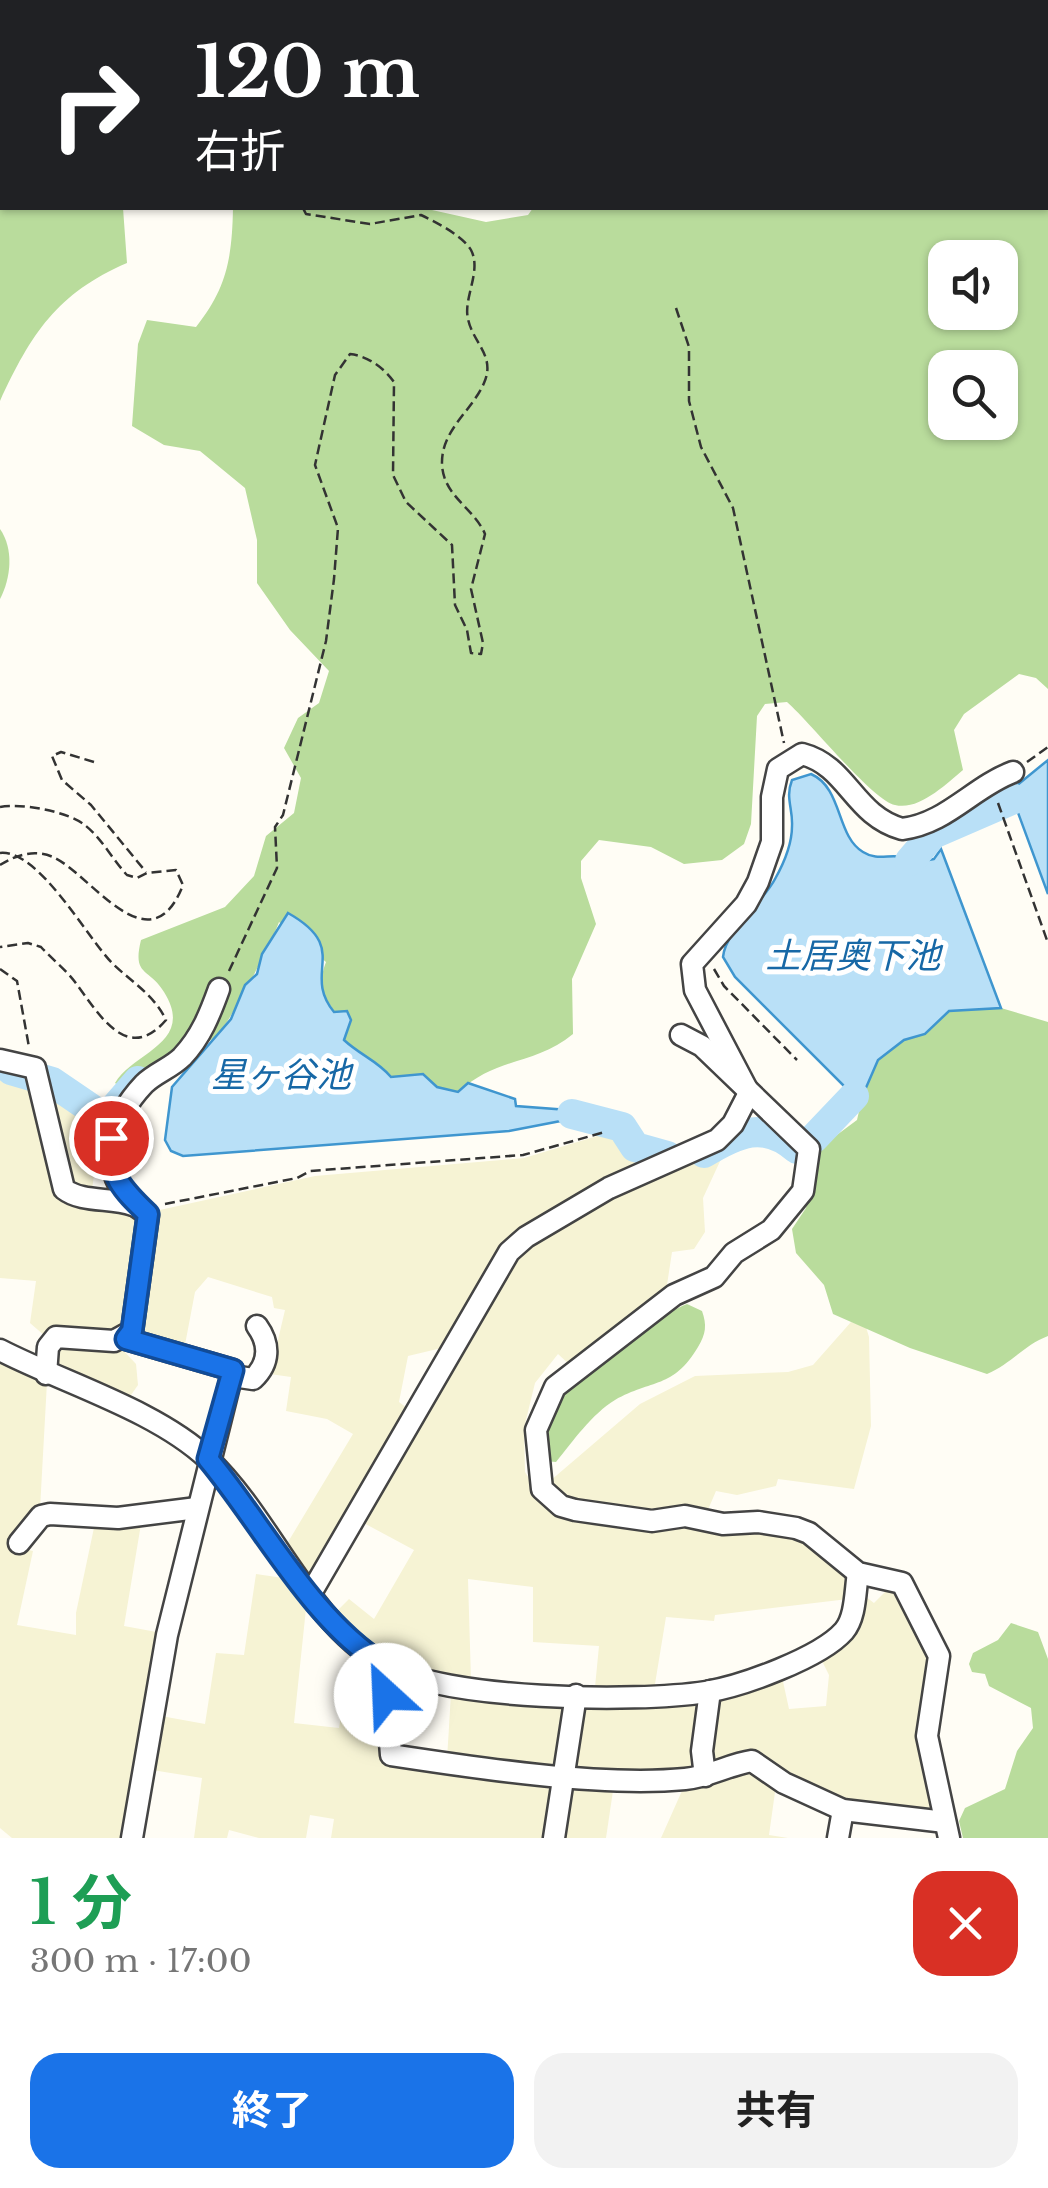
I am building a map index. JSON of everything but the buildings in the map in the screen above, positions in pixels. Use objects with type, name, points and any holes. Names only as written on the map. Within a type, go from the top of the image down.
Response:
[{"type":"street","points":[[749,1093],[690,977],[696,956],[746,904],[758,882],[772,842],[773,782],[788,759],[802,754],[829,764],[865,810],[902,829],[940,818],[986,782],[1013,772]]},
{"type":"street","points":[[126,1339],[132,1331],[139,1208],[122,1190],[110,1154],[114,1124],[145,1083],[188,1048],[208,1022],[219,989]]},
{"type":"street","points":[[384,1665],[390,1755],[565,1775],[659,1780],[705,1776],[752,1762],[784,1783],[843,1810],[947,1830],[927,1736],[939,1656],[902,1583],[858,1573],[810,1533],[796,1528],[758,1522],[723,1524],[685,1516],[652,1521],[575,1510],[550,1499],[538,1476],[536,1430],[555,1387],[674,1295],[714,1277],[734,1252],[771,1230],[803,1191],[803,1144],[702,1046],[681,1035]]},
{"type":"street","points":[[0,1060],[35,1068],[64,1189],[71,1195],[116,1198],[139,1208]]},
{"type":"street","points":[[311,1594],[510,1252],[526,1237],[609,1188],[717,1140],[733,1124],[749,1093]]},
{"type":"street","points":[[233,1376],[253,1379],[264,1366],[268,1344],[257,1326]]},
{"type":"street","points":[[46,1374],[48,1347],[56,1337],[126,1339],[233,1370],[167,1635],[132,1838]]},
{"type":"street","points":[[0,1350],[160,1426],[208,1459],[311,1594],[354,1642],[384,1665],[427,1681],[576,1695],[710,1691],[764,1674],[840,1635],[852,1615],[858,1573]]},
{"type":"street","points":[[19,1543],[41,1516],[50,1514],[118,1518],[197,1508]]},
{"type":"street","points":[[705,1776],[702,1751],[710,1691]]},
{"type":"street","points":[[554,1838],[576,1695]]},
{"type":"street","points":[[838,1838],[843,1810]]},
{"type":"path","points":[[219,989],[260,911],[277,868],[275,826],[283,815],[326,641],[338,528],[315,465],[335,375],[350,354],[360,355],[386,371],[394,382],[393,476],[415,512],[452,545],[454,604],[467,630],[471,653],[481,654],[483,643],[472,589],[486,534],[456,500],[444,477],[442,462],[450,433],[486,380],[489,360],[466,315],[474,261],[470,248],[421,215],[370,224],[306,214],[304,210]]},
{"type":"path","points":[[676,308],[689,347],[689,400],[701,447],[733,508],[757,635],[788,759]]},
{"type":"path","points":[[1013,772],[1048,746]]},
{"type":"path","points":[[94,762],[60,752],[52,756],[62,780],[92,805],[147,873]]},
{"type":"path","points":[[997,800],[1048,943]]},
{"type":"path","points":[[0,807],[26,807],[74,819],[85,825],[127,875],[137,878],[176,870],[183,876],[178,899],[155,917],[118,912],[56,858],[30,852],[0,864]]},
{"type":"path","points":[[0,853],[19,856],[56,891],[112,962],[157,1001],[166,1020],[148,1038],[132,1040],[111,1026],[41,947],[28,943],[0,946]]},
{"type":"path","points":[[718,934],[712,958],[716,974],[797,1060]]},
{"type":"path","points":[[0,970],[17,981],[35,1068]]},
{"type":"path","points":[[139,1208],[297,1178],[310,1170],[524,1155],[605,1132]]},
{"type":"shaded area","points":[[0,1077],[35,1094],[58,1188],[142,1218],[122,1333],[45,1336],[30,1323],[36,1281],[0,1278]]},
{"type":"shaded area","points":[[51,1097],[70,1100],[100,1124],[92,1191],[70,1188]]},
{"type":"shaded area","points":[[614,1131],[622,1134],[637,1156],[655,1159],[520,1238],[450,1346],[408,1356],[399,1402],[411,1411],[311,1581],[285,1547],[353,1434],[327,1419],[286,1411],[291,1377],[270,1374],[285,1310],[274,1308],[272,1297],[208,1277],[195,1292],[184,1350],[136,1338],[155,1211],[315,1176],[524,1158]]},
{"type":"shaded area","points":[[719,1146],[722,1157],[703,1198],[705,1232],[694,1249],[672,1252],[667,1285],[670,1293],[571,1366],[558,1354],[535,1383],[524,1428],[525,1472],[540,1496],[798,1532],[851,1576],[848,1599],[715,1615],[714,1621],[666,1617],[654,1690],[595,1687],[599,1646],[533,1642],[533,1587],[468,1579],[471,1680],[425,1671],[388,1658],[337,1611],[349,1599],[374,1619],[414,1550],[360,1521],[512,1255],[597,1201]]},
{"type":"shaded area","points":[[851,1322],[866,1327],[869,1337],[871,1426],[854,1489],[778,1479],[776,1486],[737,1495],[716,1491],[707,1512],[693,1507],[666,1513],[581,1502],[556,1491],[550,1481],[640,1404],[695,1376],[788,1372],[813,1365]]},
{"type":"shaded area","points":[[56,1346],[121,1348],[136,1364],[138,1385],[126,1402],[54,1370]]},
{"type":"shaded area","points":[[0,1358],[47,1382],[40,1509],[20,1548],[33,1551],[17,1625],[76,1635],[76,1613],[95,1523],[141,1524],[124,1626],[162,1633],[124,1838],[12,1838],[0,1828]]},
{"type":"shaded area","points":[[256,1574],[290,1579],[307,1599],[294,1723],[339,1728],[350,1658],[357,1658],[382,1692],[385,1761],[560,1781],[550,1838],[331,1838],[334,1819],[310,1815],[306,1838],[259,1838],[229,1830],[227,1838],[194,1838],[202,1778],[152,1770],[161,1716],[205,1724],[216,1653],[244,1655]]},
{"type":"shaded area","points":[[890,1587],[895,1588],[928,1643],[938,1813],[847,1804],[786,1775],[757,1754],[713,1764],[707,1751],[714,1699],[782,1677],[789,1709],[826,1706],[829,1675],[820,1657],[862,1594],[874,1603]]},
{"type":"shaded area","points":[[451,1694],[565,1705],[560,1770],[447,1759]]},
{"type":"shaded area","points":[[704,1700],[700,1768],[677,1776],[572,1769],[583,1704]]},
{"type":"shaded area","points":[[745,1767],[776,1785],[769,1835],[788,1838],[661,1838],[685,1784]]},
{"type":"shaded area","points":[[569,1781],[614,1784],[606,1838],[559,1838]]},
{"type":"green space","points":[[0,210],[123,210],[127,263],[82,288],[49,318],[23,355],[0,401]]},
{"type":"green space","points":[[233,210],[432,210],[486,222],[528,215],[532,210],[1048,210],[1048,689],[1036,678],[1019,674],[964,714],[954,730],[963,770],[932,795],[904,806],[885,800],[872,790],[787,702],[765,704],[757,716],[751,824],[744,844],[722,860],[684,864],[651,847],[599,840],[581,861],[581,878],[596,924],[572,979],[573,1034],[545,1051],[487,1073],[459,1092],[437,1087],[423,1074],[391,1077],[344,1040],[339,1019],[322,987],[326,962],[279,922],[248,986],[218,1034],[207,1042],[165,1056],[125,1090],[115,1083],[158,1045],[172,1023],[172,1009],[164,992],[140,966],[141,940],[225,907],[254,876],[266,836],[294,813],[301,778],[284,748],[298,718],[319,703],[329,671],[290,630],[257,583],[257,540],[245,488],[200,451],[164,445],[132,426],[138,344],[147,320],[196,327],[215,299],[226,272]]},
{"type":"green space","points":[[0,529],[9,564],[0,599]]},
{"type":"green space","points":[[1001,1008],[1048,1022],[1048,1336],[987,1374],[910,1348],[833,1314],[824,1285],[796,1253],[792,1229],[806,1208],[818,1149],[857,1120],[865,1085],[878,1060],[904,1040],[925,1034],[949,1011]]},
{"type":"green space","points":[[687,1304],[702,1311],[705,1325],[701,1342],[680,1370],[615,1400],[583,1428],[556,1462],[544,1461],[547,1422],[568,1386],[626,1337]]},
{"type":"green space","points":[[1011,1623],[1038,1632],[1048,1659],[1048,1838],[963,1838],[959,1821],[965,1808],[1005,1789],[1017,1751],[1033,1728],[1031,1708],[989,1686],[985,1674],[972,1672],[969,1664],[973,1653],[998,1640]]},
{"type":"water","points":[[1048,760],[1048,894],[1010,791]]},
{"type":"water","name":"土居奥下池","points":[[811,774],[829,790],[848,835],[863,852],[925,860],[934,859],[941,849],[1001,1008],[949,1011],[925,1034],[904,1040],[878,1060],[862,1097],[854,1096],[735,977],[723,957],[737,927],[769,888],[784,860],[792,833],[792,780]]},
{"type":"water","name":"星ヶ谷池","points":[[288,913],[318,938],[325,998],[334,1012],[347,1011],[351,1020],[344,1040],[391,1077],[423,1074],[437,1087],[458,1092],[468,1083],[515,1099],[516,1106],[568,1110],[571,1119],[509,1131],[183,1156],[171,1151],[165,1140],[172,1087],[231,1019],[245,985],[257,974],[262,954]]},
{"type":"waterway","points":[[910,861],[933,834],[1014,799]]},
{"type":"waterway","points":[[11,1070],[52,1082],[99,1114],[111,1112],[138,1081]]},
{"type":"waterway","points":[[704,1153],[739,1135],[762,1132],[797,1149],[814,1138],[854,1096]]},
{"type":"waterway","points":[[572,1114],[622,1127],[635,1147],[667,1156]]},
{"type":"route","points":[[111,1138],[110,1154],[122,1190],[148,1214],[132,1331],[126,1339],[233,1370],[220,1428],[208,1459],[311,1594],[354,1642],[384,1665],[386,1695]]}]
